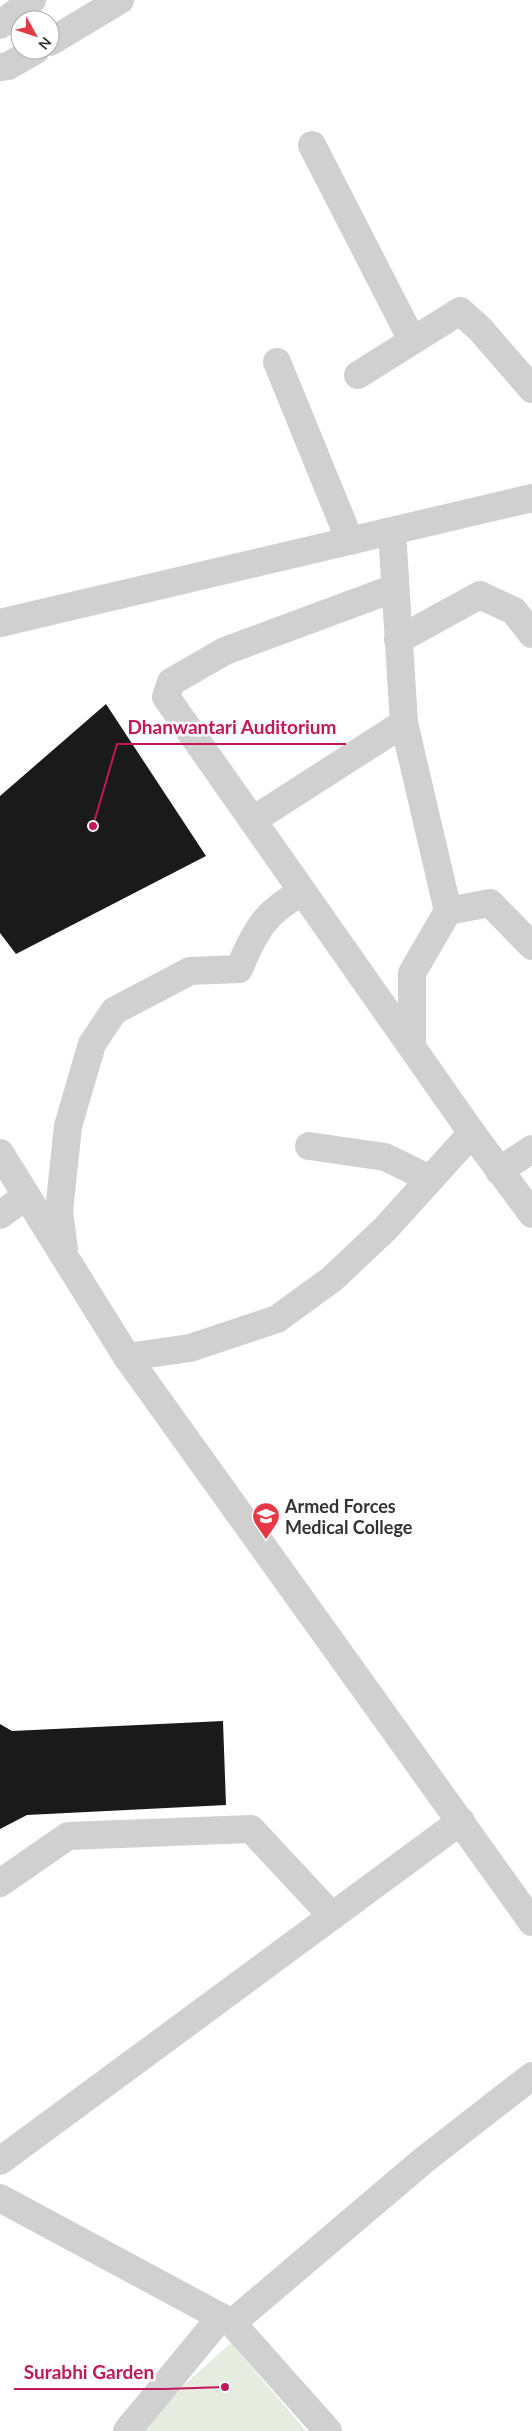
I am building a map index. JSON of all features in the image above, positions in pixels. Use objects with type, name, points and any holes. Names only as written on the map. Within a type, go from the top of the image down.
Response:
[{"type":"street","points":[[0,26],[32,0]]},
{"type":"street","points":[[60,36],[120,0]]},
{"type":"street","points":[[0,67],[8,66],[18,60]]},
{"type":"street","points":[[312,145],[412,340]]},
{"type":"street","points":[[358,375],[460,311],[480,329],[532,389]]},
{"type":"street","points":[[277,362],[350,541]]},
{"type":"street","points":[[0,623],[532,498]]},
{"type":"street","points":[[392,531],[404,723],[448,911],[412,973],[412,1047]]},
{"type":"street","points":[[395,588],[225,651],[171,682],[166,697],[472,1133],[532,1214]]},
{"type":"street","points":[[398,640],[480,595],[514,611],[532,634]]},
{"type":"street","points":[[253,820],[404,723]]},
{"type":"street","points":[[66,1261],[59,1212],[68,1126],[92,1044],[114,1011],[190,972],[239,969],[253,936],[274,910],[280,904],[303,892]]},
{"type":"street","points":[[448,911],[490,903],[532,946]]},
{"type":"street","points":[[127,1357],[190,1348],[277,1319],[332,1279],[384,1229],[472,1133]]},
{"type":"street","points":[[309,1146],[385,1157],[430,1179]]},
{"type":"street","points":[[499,1171],[532,1149]]},
{"type":"street","points":[[0,1153],[25,1197],[127,1357],[532,1922]]},
{"type":"street","points":[[0,1215],[25,1197]]},
{"type":"street","points":[[0,2161],[461,1821]]},
{"type":"street","points":[[0,1883],[68,1836],[251,1829],[332,1916]]},
{"type":"street","points":[[127,2431],[226,2320],[424,2160],[532,2076]]},
{"type":"street","points":[[0,2198],[226,2320],[328,2431]]},
{"type":"shaded area","points":[[231,2343],[306,2431],[132,2431]]},
{"type":"building","points":[[106,704],[206,856],[16,954],[0,933],[0,796]]},
{"type":"building","points":[[223,1721],[226,1805],[27,1815],[0,1829],[0,1724],[12,1731]]},
{"type":"place","name":"Dhanwantari Auditorium","points":[[93,826]]},
{"type":"place","name":"Armed Forces Medical College","points":[[266,1540]]},
{"type":"place","name":"Surabhi Garden","points":[[225,2387]]}]
